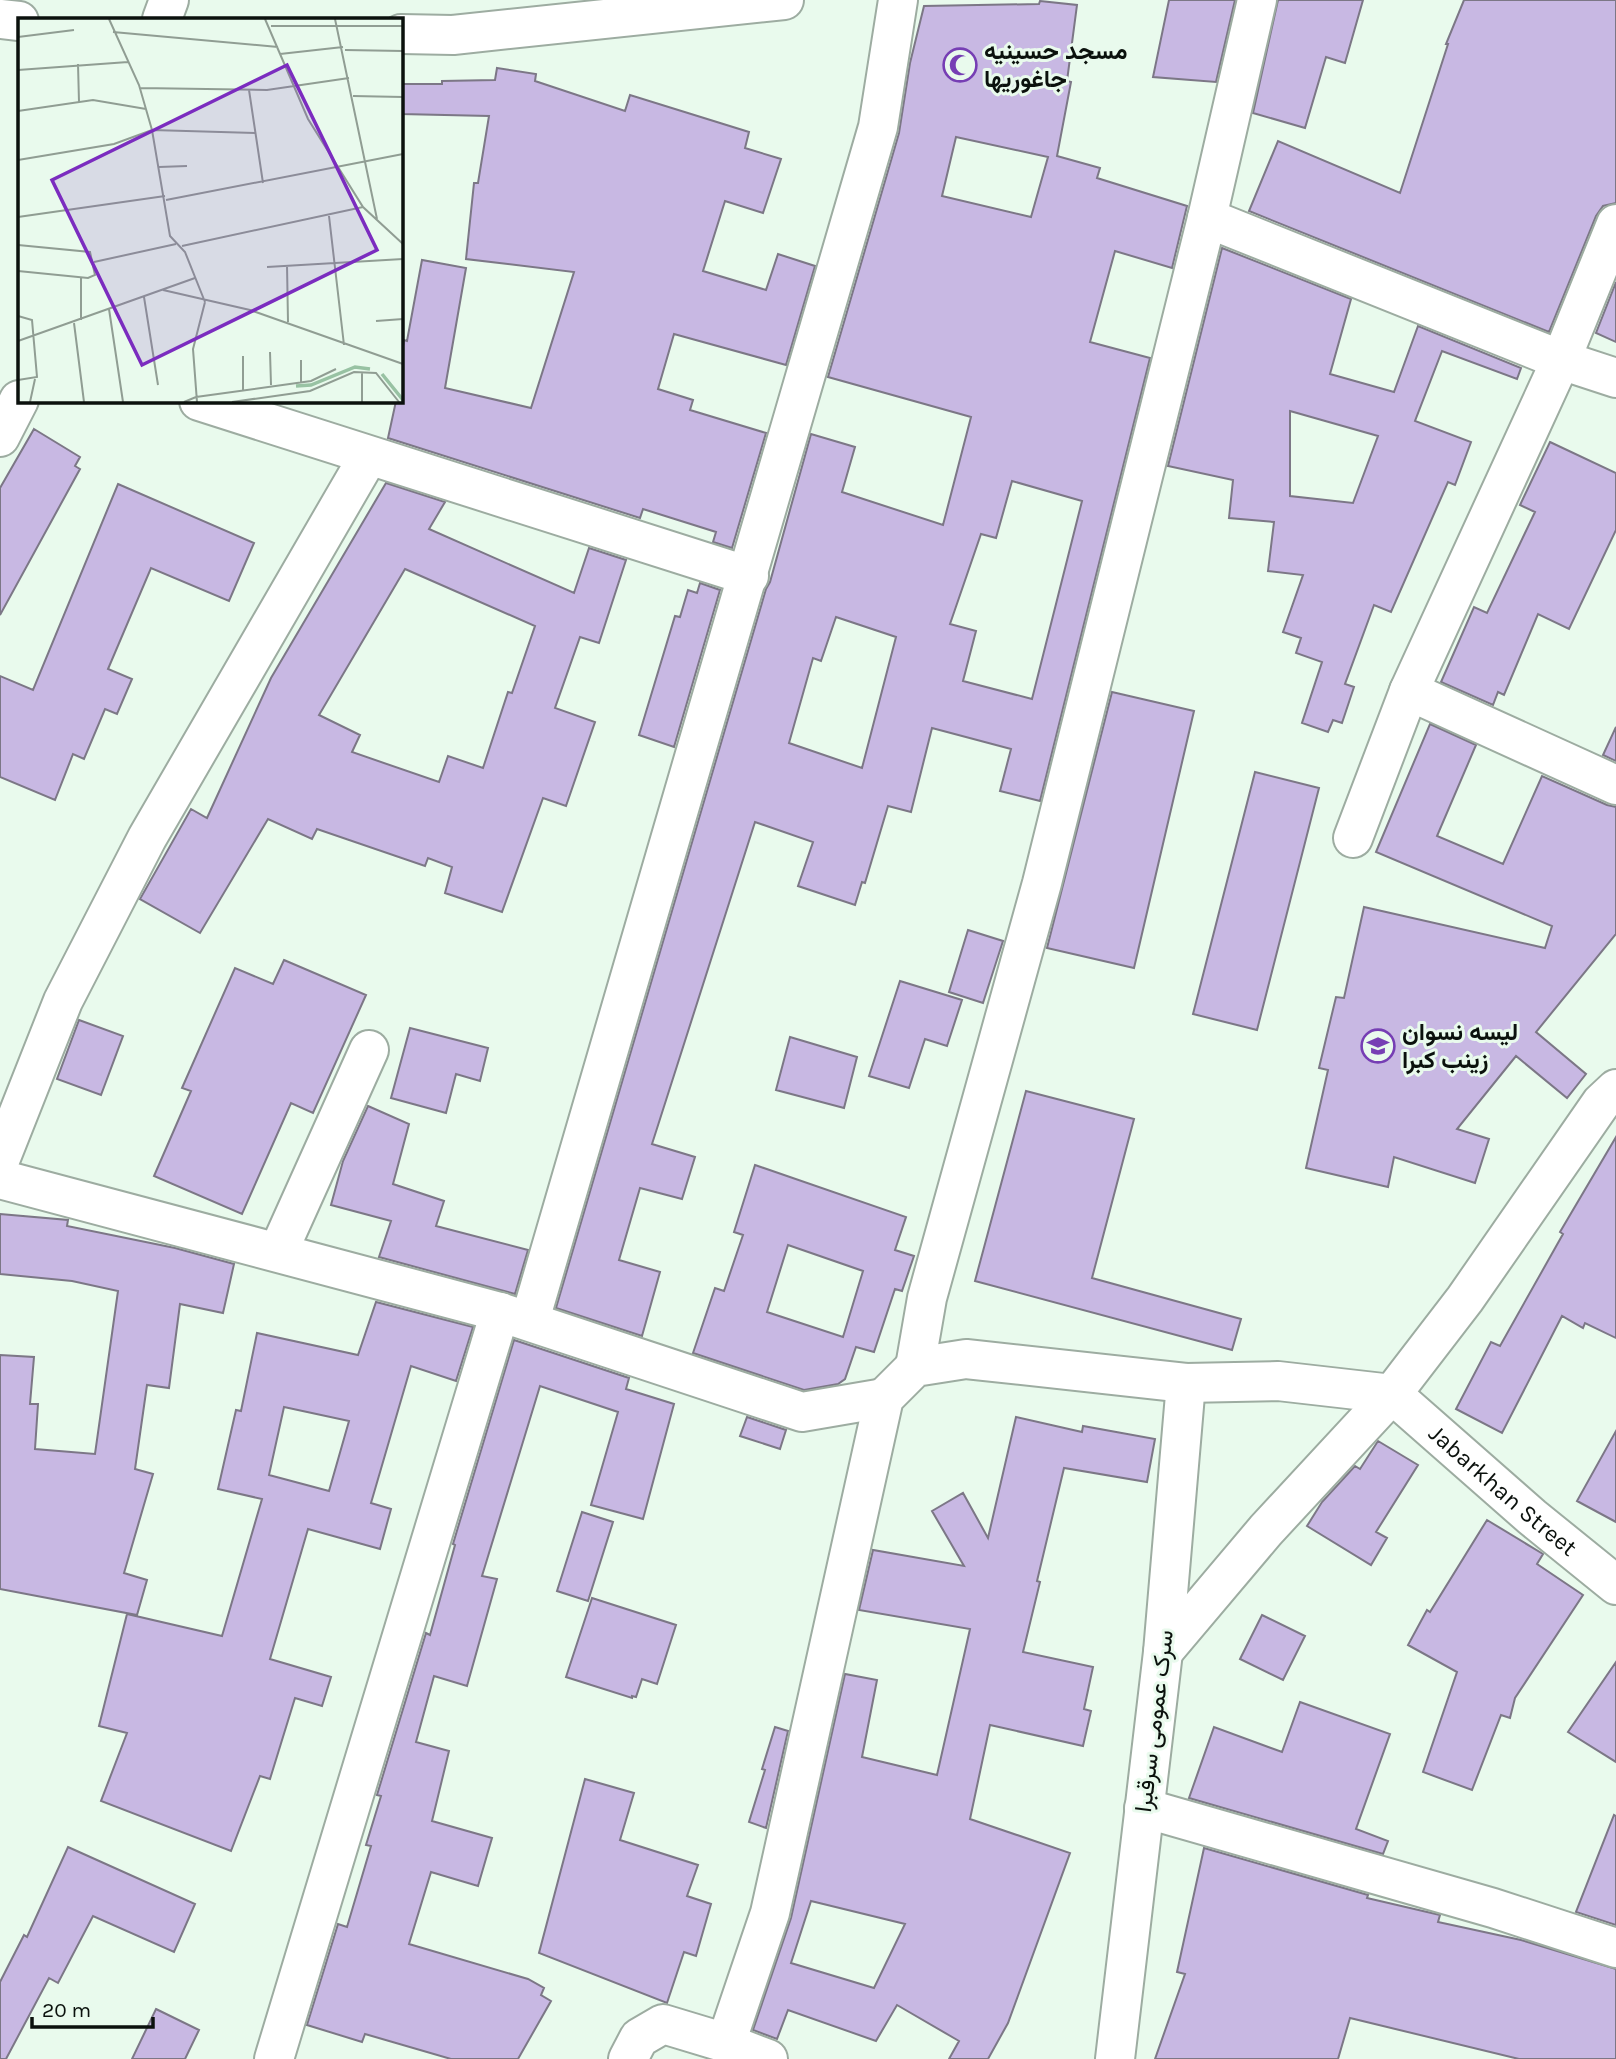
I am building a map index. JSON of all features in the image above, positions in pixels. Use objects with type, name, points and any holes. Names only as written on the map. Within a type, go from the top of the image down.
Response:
[{"type":"street","points":[[162,18],[169,0]]},
{"type":"street","points":[[402,34],[453,35],[784,0]]},
{"type":"street","points":[[274,2059],[515,1316],[749,576],[878,127],[898,0]]},
{"type":"street","points":[[726,2043],[770,1913],[884,1398],[915,1367],[927,1298],[1042,883],[1208,218],[1257,0]]},
{"type":"street","points":[[0,19],[18,21]]},
{"type":"street","points":[[1208,218],[1561,359],[1616,377]]},
{"type":"street","points":[[1353,838],[1409,691],[1561,359],[1616,224]]},
{"type":"street","points":[[0,437],[18,402]]},
{"type":"street","points":[[202,402],[749,576]]},
{"type":"street","points":[[0,1160],[63,1001],[141,850],[368,457]]},
{"type":"street","points":[[1409,691],[1616,785]]},
{"type":"street","points":[[278,1252],[369,1050]]},
{"type":"street","points":[[1163,1652],[1266,1531],[1392,1394],[1465,1299],[1601,1103],[1616,1088]]},
{"type":"street","points":[[0,1179],[515,1316],[802,1412],[884,1398]]},
{"type":"street","points":[[915,1367],[966,1359],[1186,1383],[1278,1381],[1392,1394]]},
{"type":"street","name":"سرک عمومی سرقبرا","points":[[1115,2059],[1163,1652],[1186,1383]]},
{"type":"street","name":"Jabarkhan Street","points":[[1392,1394],[1532,1517],[1616,1585]]},
{"type":"street","points":[[1144,1808],[1493,1908],[1616,1948]]},
{"type":"street","points":[[628,2059],[639,2038],[663,2024],[768,2059]]},
{"type":"building","points":[[1169,0],[1235,0],[1216,82],[1153,77]]},
{"type":"building","points":[[1278,0],[1363,0],[1345,63],[1326,57],[1305,128],[1253,113]]},
{"type":"building","points":[[1464,0],[1616,0],[1616,203],[1603,206],[1596,216],[1549,332],[1249,211],[1278,141],[1400,193],[1446,44]]},
{"type":"building","points":[[1040,1],[1077,5],[1067,81],[1071,82],[1057,156],[1100,168],[1097,178],[1187,206],[1172,268],[1115,251],[1090,342],[1150,358],[1040,801],[1000,791],[1011,749],[932,728],[911,812],[888,806],[865,883],[862,882],[855,905],[798,886],[813,842],[755,822],[652,1144],[695,1157],[682,1199],[640,1188],[619,1260],[660,1272],[642,1336],[556,1308],[811,434],[855,447],[842,492],[943,525],[971,417],[828,377],[899,133],[910,63],[924,6],[1039,4]],"holes":[[[956,137],[1048,157],[1031,217],[942,196]],[[1012,481],[1082,501],[1032,699],[963,681],[976,631],[950,624],[981,534],[996,538]],[[836,617],[896,637],[862,768],[789,743],[813,658],[821,661]]]},
{"type":"building","points":[[497,68],[536,74],[535,81],[625,111],[630,95],[749,132],[745,148],[781,159],[763,213],[725,201],[703,271],[766,290],[778,254],[815,266],[786,365],[674,334],[658,389],[693,400],[690,410],[766,433],[732,548],[713,542],[716,532],[643,509],[640,518],[388,438],[396,402],[402,402],[402,352],[404,340],[407,341],[422,260],[466,268],[445,388],[531,408],[574,272],[466,259],[474,183],[478,183],[489,116],[402,114],[402,84],[495,80]]},
{"type":"building","points":[[1222,248],[1351,299],[1330,374],[1394,392],[1418,326],[1521,368],[1517,379],[1442,351],[1415,421],[1471,442],[1455,485],[1448,482],[1391,612],[1374,605],[1345,684],[1354,687],[1342,723],[1333,720],[1328,732],[1302,723],[1322,662],[1296,653],[1301,638],[1283,632],[1303,575],[1268,571],[1274,522],[1229,518],[1233,480],[1168,466]],"holes":[[[1290,411],[1378,436],[1353,503],[1290,496]]]},
{"type":"building","points":[[1616,282],[1616,342],[1596,333]]},
{"type":"building","points":[[34,429],[80,457],[75,466],[80,469],[0,615],[0,488]]},
{"type":"building","points":[[1550,442],[1616,473],[1616,530],[1569,629],[1538,614],[1504,695],[1498,692],[1493,705],[1441,682],[1474,607],[1487,613],[1535,512],[1520,505]]},
{"type":"building","points":[[386,483],[445,502],[429,529],[574,593],[589,548],[626,560],[599,643],[580,637],[555,708],[595,722],[566,806],[543,798],[502,912],[445,893],[452,867],[428,858],[425,866],[317,829],[312,839],[268,819],[200,933],[140,899],[191,809],[207,818],[271,678]],"holes":[[[405,569],[535,626],[512,693],[508,692],[483,768],[448,756],[439,782],[352,752],[360,735],[319,715]]]},
{"type":"building","points":[[118,484],[254,543],[229,601],[151,568],[108,669],[132,679],[117,714],[105,709],[84,759],[73,754],[55,800],[0,777],[0,676],[33,690]]},
{"type":"building","points":[[700,583],[720,590],[674,747],[639,735],[675,616],[680,617],[688,590],[697,593]]},
{"type":"building","points":[[1112,692],[1194,711],[1134,968],[1047,948]]},
{"type":"building","points":[[1430,724],[1476,745],[1437,836],[1503,864],[1542,776],[1616,807],[1616,934],[1536,1032],[1586,1074],[1567,1098],[1516,1056],[1457,1129],[1489,1139],[1475,1183],[1394,1157],[1388,1187],[1306,1168],[1328,1070],[1319,1068],[1336,997],[1344,998],[1364,907],[1545,948],[1552,926],[1376,852]]},
{"type":"building","points":[[1616,727],[1616,761],[1603,755]]},
{"type":"building","points":[[1255,772],[1319,788],[1257,1030],[1193,1014]]},
{"type":"building","points":[[968,930],[1003,941],[983,1003],[949,992]]},
{"type":"building","points":[[284,960],[366,995],[313,1113],[291,1103],[242,1214],[154,1176],[191,1091],[182,1088],[235,968],[273,984]]},
{"type":"building","points":[[900,981],[962,1000],[947,1046],[925,1039],[909,1088],[869,1076]]},
{"type":"building","points":[[79,1020],[123,1036],[101,1095],[57,1079]]},
{"type":"building","points":[[410,1028],[488,1048],[480,1081],[456,1074],[446,1113],[391,1098]]},
{"type":"building","points":[[790,1037],[857,1057],[844,1108],[776,1090]]},
{"type":"building","points":[[1026,1091],[1134,1119],[1092,1278],[1241,1319],[1232,1350],[975,1281]]},
{"type":"building","points":[[368,1106],[409,1124],[393,1184],[444,1201],[436,1226],[528,1250],[515,1294],[379,1257],[391,1221],[331,1205],[343,1161]]},
{"type":"building","points":[[1616,1137],[1616,1338],[1585,1323],[1583,1328],[1562,1316],[1502,1433],[1456,1409],[1491,1342],[1500,1346],[1563,1234],[1560,1232]]},
{"type":"building","points":[[755,1165],[906,1217],[895,1250],[914,1256],[902,1291],[895,1289],[874,1352],[856,1347],[845,1379],[838,1384],[804,1390],[693,1353],[715,1288],[724,1291],[743,1235],[734,1232]],"holes":[[[788,1245],[863,1271],[843,1337],[767,1312]]]},
{"type":"building","points":[[0,1214],[68,1220],[67,1226],[175,1248],[234,1264],[223,1313],[180,1304],[169,1388],[147,1385],[135,1469],[153,1474],[124,1573],[147,1580],[137,1615],[0,1589],[0,1355],[34,1357],[30,1404],[38,1404],[35,1449],[95,1454],[118,1291],[72,1281],[0,1274]]},
{"type":"building","points":[[376,1302],[473,1327],[456,1381],[411,1366],[371,1503],[391,1509],[380,1549],[308,1529],[270,1659],[331,1677],[322,1706],[295,1698],[270,1779],[260,1776],[231,1851],[101,1801],[127,1733],[99,1726],[127,1614],[222,1636],[262,1499],[218,1489],[236,1410],[241,1411],[257,1333],[358,1355]],"holes":[[[284,1407],[349,1421],[329,1491],[269,1475]]]},
{"type":"building","points":[[514,1340],[629,1378],[626,1389],[674,1404],[643,1519],[591,1505],[618,1412],[540,1386],[482,1576],[497,1579],[467,1686],[434,1676],[416,1742],[449,1751],[432,1821],[492,1838],[478,1886],[431,1872],[409,1944],[528,1979],[544,1988],[541,1995],[551,2001],[518,2059],[451,2059],[365,2034],[362,2042],[307,2025],[338,1924],[347,1927],[371,1846],[366,1845],[381,1796],[377,1795],[426,1633],[430,1635],[455,1545],[453,1544]]},
{"type":"building","points":[[747,1417],[786,1430],[780,1449],[740,1436]]},
{"type":"building","points":[[1016,1417],[1082,1432],[1083,1426],[1155,1439],[1147,1482],[1064,1468],[1037,1581],[1040,1582],[1023,1652],[1093,1667],[1084,1709],[1091,1711],[1083,1746],[990,1725],[970,1819],[1070,1853],[1008,2023],[988,2059],[949,2059],[959,2041],[897,2005],[876,2041],[788,2010],[777,2039],[753,2030],[791,1918],[845,1674],[877,1680],[862,1757],[937,1775],[970,1629],[859,1610],[873,1550],[964,1566],[932,1511],[963,1493],[988,1538]],"holes":[[[811,1901],[905,1924],[874,1988],[791,1963]]]},
{"type":"building","points":[[1616,1431],[1616,1522],[1577,1501]]},
{"type":"building","points":[[1378,1441],[1418,1465],[1376,1532],[1387,1538],[1371,1565],[1307,1526],[1322,1502],[1355,1466],[1360,1469]]},
{"type":"building","points":[[582,1512],[613,1522],[588,1601],[557,1591]]},
{"type":"building","points":[[1487,1520],[1543,1554],[1537,1564],[1583,1595],[1515,1698],[1510,1718],[1501,1715],[1472,1790],[1423,1772],[1457,1672],[1408,1645],[1427,1610],[1430,1612]]},
{"type":"building","points":[[592,1598],[676,1625],[657,1684],[642,1679],[636,1697],[566,1677]]},
{"type":"building","points":[[1262,1615],[1305,1636],[1283,1680],[1240,1659]]},
{"type":"building","points":[[1616,1662],[1616,1762],[1568,1732]]},
{"type":"building","points":[[1300,1702],[1390,1734],[1356,1829],[1388,1841],[1383,1854],[1189,1798],[1214,1727],[1282,1752]]},
{"type":"building","points":[[775,1727],[788,1731],[766,1828],[749,1822]]},
{"type":"building","points":[[585,1779],[634,1793],[620,1840],[698,1865],[687,1896],[711,1904],[696,1956],[684,1952],[667,2003],[539,1953]]},
{"type":"building","points":[[1614,1815],[1616,1816],[1616,1925],[1576,1912]]},
{"type":"building","points":[[68,1847],[195,1904],[174,1952],[93,1916],[58,1983],[49,1978],[6,2059],[0,2059],[0,1982],[24,1935],[27,1937]]},
{"type":"building","points":[[1204,1848],[1368,1895],[1367,1898],[1440,1915],[1438,1922],[1521,1940],[1616,1969],[1616,2059],[1519,2059],[1350,2018],[1338,2059],[1155,2059],[1185,1974],[1177,1972]]},
{"type":"building","points":[[156,2009],[199,2030],[185,2059],[132,2059]]},
{"type":"place","name":"مسجد حسینیه جاغوریها","points":[[960,65]]},
{"type":"place","name":"لیسه نسوان زینب کبرا","points":[[1378,1046]]}]
